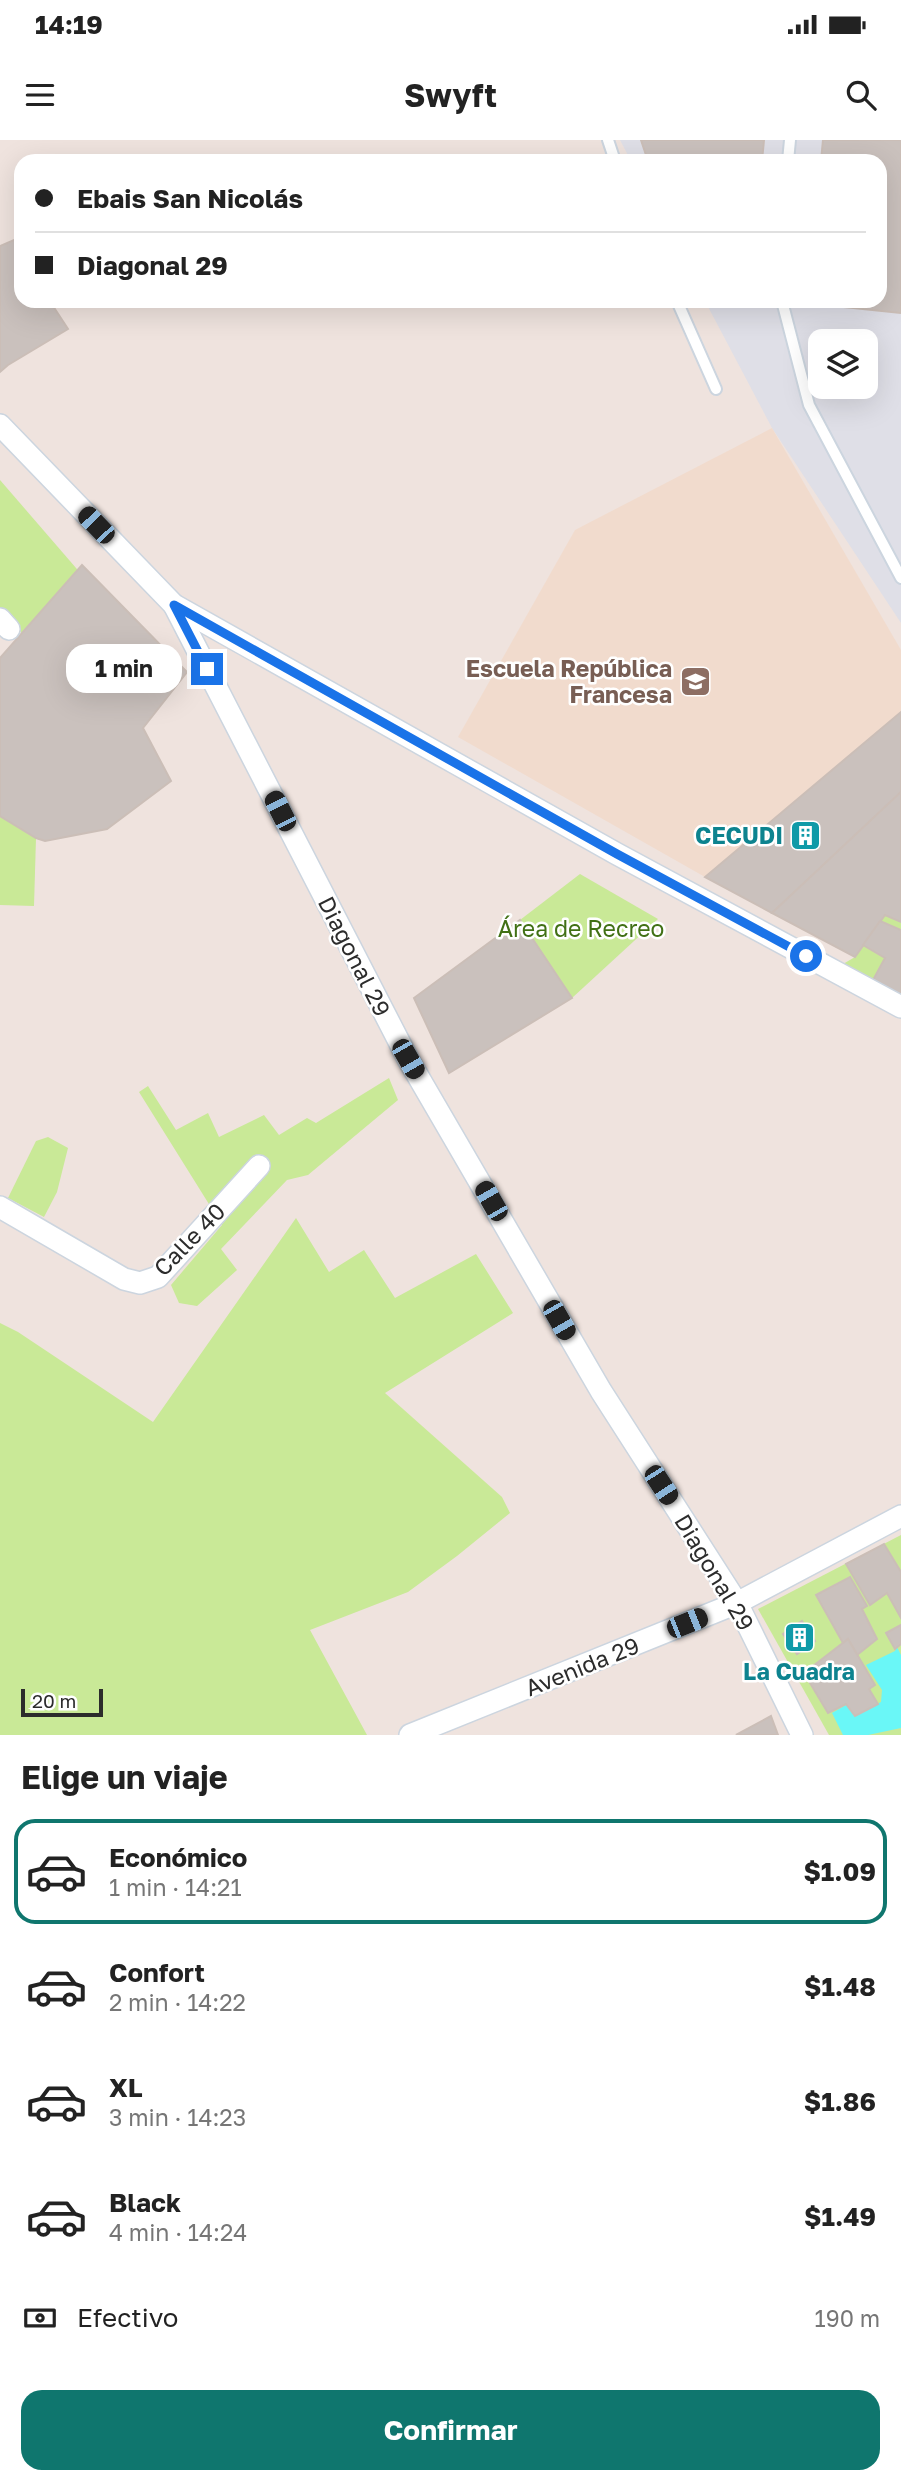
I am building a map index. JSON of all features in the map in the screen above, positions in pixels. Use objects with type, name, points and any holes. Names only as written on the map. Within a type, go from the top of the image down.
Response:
[{"type":"street","points":[[0,425],[174,605],[617,854],[901,1007]]},
{"type":"street","name":"Diagonal 29","points":[[174,605],[408,1059],[601,1391],[737,1603],[803,1735]]},
{"type":"street","name":"Calle 40","points":[[0,1207],[124,1279],[140,1283],[158,1277],[259,1166]]},
{"type":"street","name":"Avenida 29","points":[[410,1735],[737,1603],[901,1516]]},
{"type":"lane","points":[[680,308],[716,389]]},
{"type":"lane","points":[[784,308],[809,405],[901,578]]},
{"type":"shaded area","points":[[620,140],[901,140],[901,623],[772,428],[709,308],[887,308],[887,154],[627,154]]},
{"type":"shaded area","name":"Escuela República Francesa","points":[[772,428],[901,650],[901,712],[705,877],[458,737],[575,530]]},
{"type":"green space","points":[[0,480],[89,583],[26,638],[0,608]]},
{"type":"green space","points":[[0,816],[36,838],[34,906],[0,905]]},
{"type":"green space","name":"Área de Recreo","points":[[580,874],[658,919],[572,998],[520,920]]},
{"type":"green space","points":[[885,915],[901,922],[901,995],[843,964],[855,957]]},
{"type":"green space","points":[[389,1078],[398,1100],[308,1175],[287,1180],[221,1249],[237,1270],[197,1306],[179,1303],[171,1285],[222,1225],[139,1092],[148,1086],[176,1130],[208,1113],[219,1137],[264,1115],[279,1135],[307,1118],[316,1123]]},
{"type":"green space","points":[[48,1137],[68,1148],[57,1192],[44,1217],[8,1198],[36,1141]]},
{"type":"green space","points":[[296,1218],[329,1272],[364,1250],[395,1298],[476,1254],[513,1313],[385,1393],[502,1497],[510,1513],[408,1592],[310,1630],[367,1735],[0,1735],[0,1323],[18,1332],[153,1422]]},
{"type":"green space","points":[[901,1535],[901,1735],[829,1735],[758,1609]]},
{"type":"water","points":[[897,1647],[901,1655],[901,1728],[868,1735],[843,1735],[832,1713],[846,1705],[855,1716],[881,1702],[882,1690],[866,1665],[895,1651]]},
{"type":"building","points":[[641,140],[764,140],[763,154],[646,154]]},
{"type":"building","points":[[823,140],[901,140],[901,313],[854,308],[887,308],[887,154],[822,154]]},
{"type":"building","points":[[14,240],[14,308],[54,308],[68,329],[0,372],[0,246]]},
{"type":"building","points":[[82,565],[187,672],[143,728],[171,781],[107,829],[45,841],[0,816],[0,658]]},
{"type":"building","name":"CECUDI","points":[[901,712],[901,792],[772,913],[705,877]]},
{"type":"building","points":[[901,792],[901,922],[885,915],[855,957],[772,913]]},
{"type":"building","points":[[520,920],[572,998],[449,1073],[414,998]]},
{"type":"building","points":[[880,921],[901,930],[901,996],[873,980],[885,958],[863,945]]},
{"type":"building","points":[[884,1544],[901,1572],[901,1618],[887,1593],[870,1605],[846,1564]]},
{"type":"building","points":[[850,1577],[867,1606],[862,1609],[877,1639],[857,1655],[848,1639],[843,1643],[816,1595]]},
{"type":"building","name":"La Cuadra","points":[[802,1621],[815,1641],[797,1654],[783,1634]]},
{"type":"building","points":[[901,1625],[901,1644],[895,1649],[886,1633]]},
{"type":"building","points":[[848,1639],[875,1685],[869,1689],[878,1704],[855,1716],[846,1704],[828,1713],[804,1673]]},
{"type":"building","points":[[771,1716],[778,1735],[736,1735]]},
{"type":"place","name":"Escuela República Francesa","points":[[695,681]]},
{"type":"place","name":"CECUDI","points":[[806,835]]},
{"type":"place","name":"La Cuadra","points":[[799,1637]]},
{"type":"route","points":[[207,669],[174,605],[617,854],[806,956]]}]
